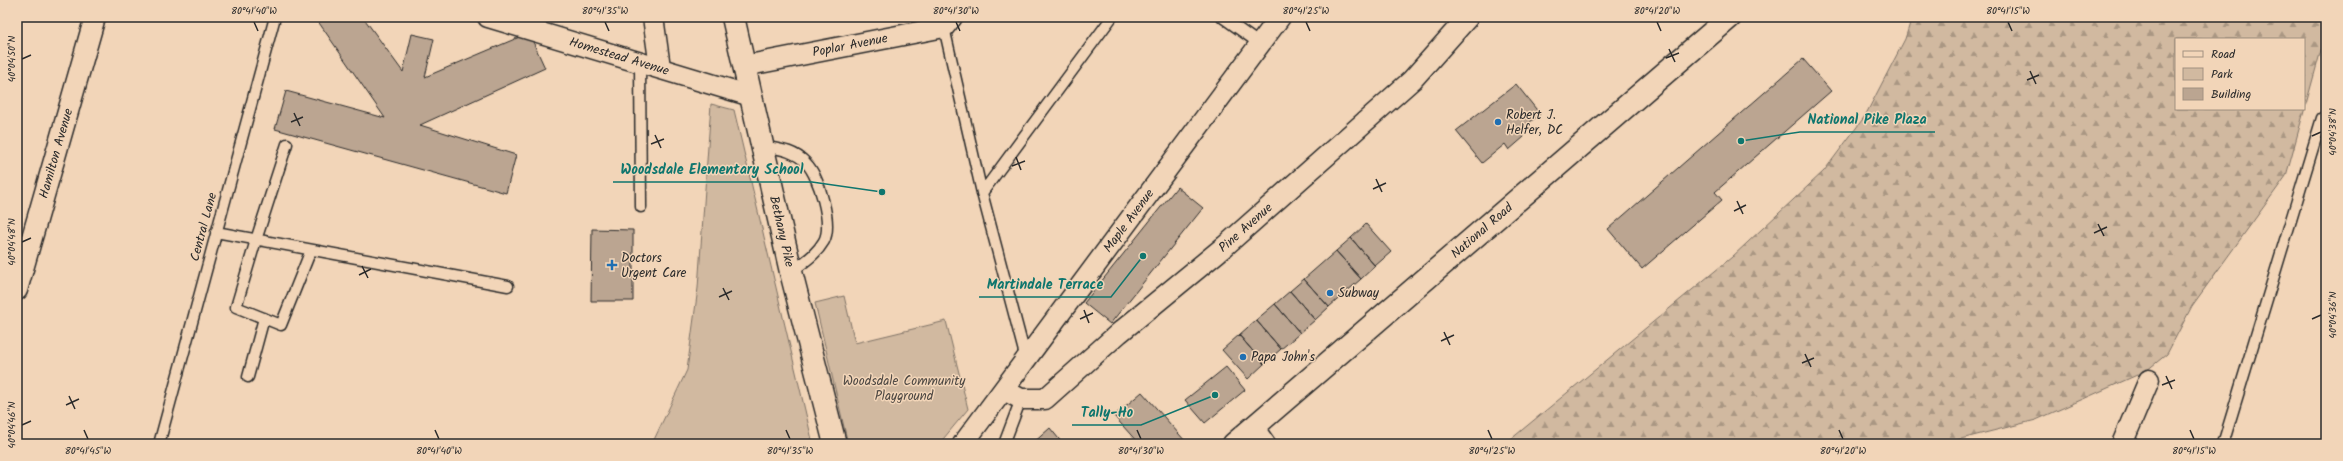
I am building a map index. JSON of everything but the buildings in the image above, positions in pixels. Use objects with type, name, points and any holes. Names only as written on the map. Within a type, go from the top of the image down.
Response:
[{"type":"main road","name":"Bethany Pike","points":[[733,17],[791,272],[835,444]]},
{"type":"main road","name":"National Road","points":[[1234,444],[1259,436],[1730,17]]},
{"type":"street","name":"Hamilton Avenue","points":[[17,290],[95,17]]},
{"type":"street","name":"Homestead Avenue","points":[[488,17],[751,96]]},
{"type":"street","points":[[653,17],[660,68]]},
{"type":"street","name":"Maple Avenue","points":[[963,444],[1013,394],[1026,360],[1280,17]]},
{"type":"street","name":"Pine Avenue","points":[[1013,394],[1045,399],[1119,333],[1225,246],[1412,80],[1468,17]]},
{"type":"street","name":"Poplar Avenue","points":[[744,66],[946,20]]},
{"type":"street","points":[[2122,444],[2149,380]]},
{"type":"lane","name":"Central Lane","points":[[159,444],[275,17]]},
{"type":"lane","points":[[982,193],[1112,17]]},
{"type":"lane","points":[[1222,17],[1260,44]]},
{"type":"lane","points":[[946,20],[982,193],[1026,360]]},
{"type":"lane","points":[[640,62],[641,207]]},
{"type":"lane","points":[[2223,444],[2322,118],[2326,116]]},
{"type":"lane","points":[[287,144],[236,307],[281,325],[311,250]]},
{"type":"lane","points":[[762,146],[790,151],[806,163],[818,181],[827,218],[825,239],[816,253],[791,272]]},
{"type":"lane","points":[[216,232],[508,286]]},
{"type":"lane","points":[[248,377],[264,318]]},
{"type":"lane","points":[[1004,444],[1013,394]]},
{"type":"green space","points":[[1912,17],[2326,17],[2326,32],[2305,108],[2305,38],[2175,38],[2175,110],[2304,110],[2286,176],[2192,306],[2167,354],[2146,371],[2036,420],[1949,442],[1505,444],[1732,257],[1824,171],[1865,116],[1905,39]]},
{"type":"green space","points":[[711,104],[734,110],[813,444],[652,444],[687,370],[698,288]]},
{"type":"green space","name":"Woodsdale Community Playground","points":[[844,296],[855,343],[946,321],[968,409],[939,444],[848,444],[815,303]]},
{"type":"place","name":"Robert J. Helfer, DC","points":[[1498,122]]},
{"type":"place","name":"National Pike Plaza","points":[[1741,141]]},
{"type":"place","name":"Woodsdale Elementary School","points":[[882,192]]},
{"type":"place","name":"Martindale Terrace","points":[[1143,256]]},
{"type":"place","name":"Doctors Urgent Care","points":[[612,265]]},
{"type":"place","name":"Subway","points":[[1330,293]]},
{"type":"place","name":"Papa John's","points":[[1243,357]]},
{"type":"place","name":"Tally-Ho","points":[[1215,395]]}]
